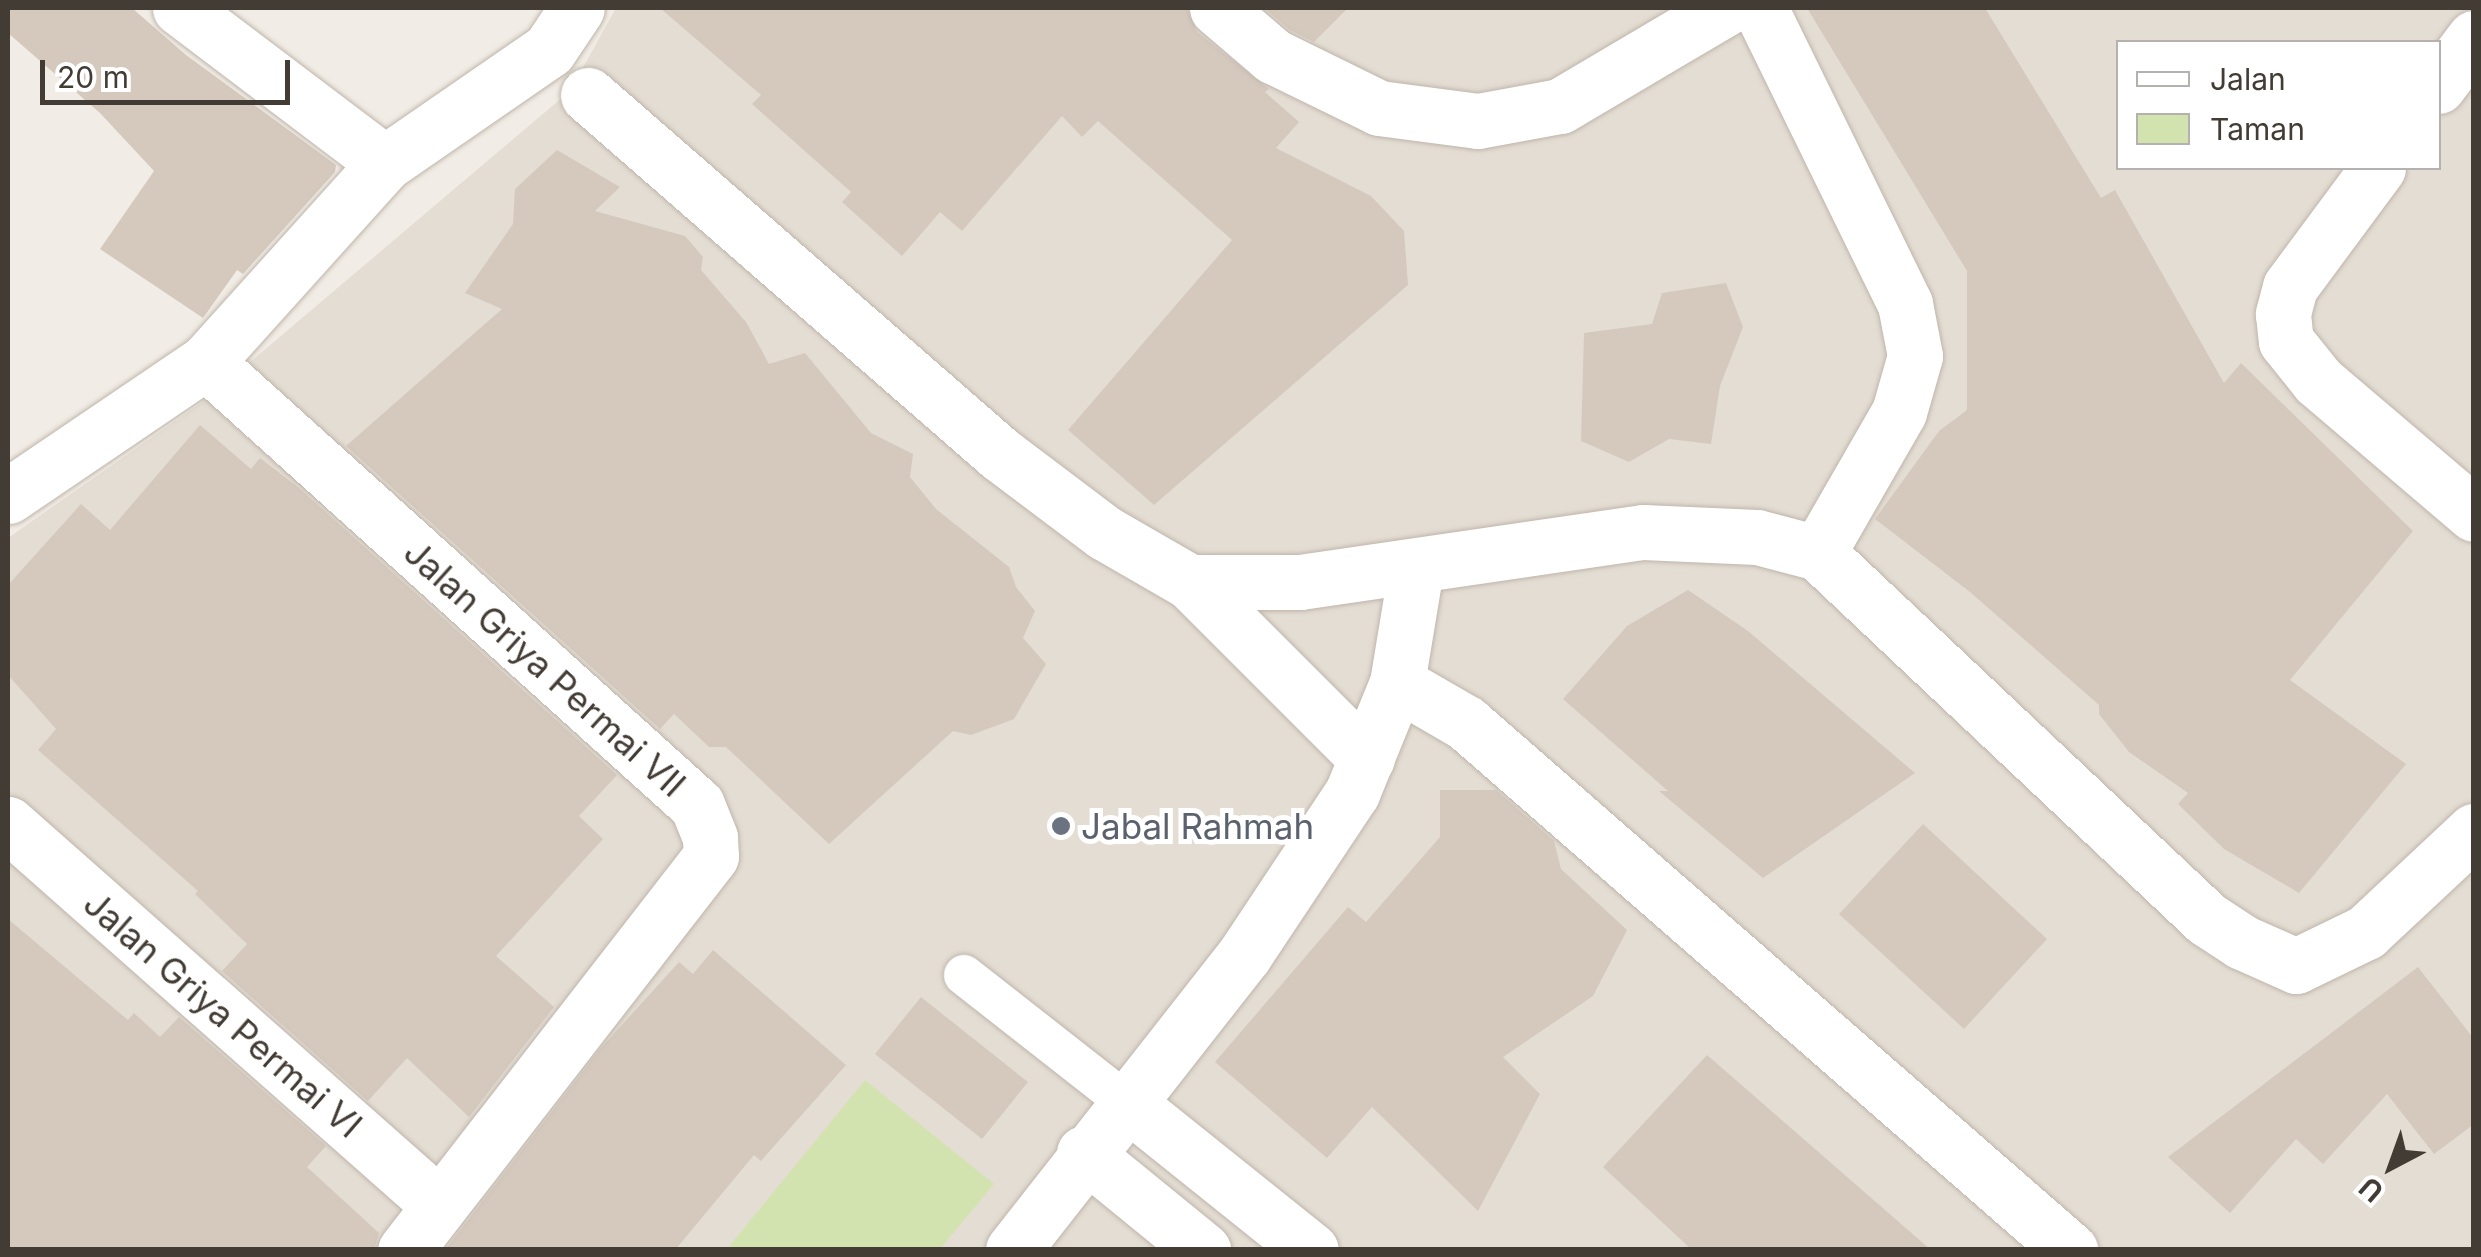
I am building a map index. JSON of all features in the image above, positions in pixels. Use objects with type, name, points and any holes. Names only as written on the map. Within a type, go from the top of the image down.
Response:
[{"type":"street","points":[[180,8],[385,163]]},
{"type":"street","points":[[1217,8],[1273,56],[1379,108],[1478,121],[1560,106],[1726,8]]},
{"type":"street","points":[[1760,8],[1905,304],[1915,356],[1899,412],[1818,553]]},
{"type":"street","points":[[8,496],[206,362],[385,163],[551,22]]},
{"type":"street","points":[[2441,82],[2474,38]]},
{"type":"street","points":[[588,95],[1000,454],[1105,533],[1190,582],[1367,759]]},
{"type":"street","points":[[2377,170],[2290,288],[2284,314],[2286,340],[2318,381],[2474,514]]},
{"type":"street","name":"Jalan Griya Permai VII","points":[[206,362],[696,805],[710,838],[711,856],[405,1250]]},
{"type":"street","points":[[1190,582],[1300,582],[1642,532],[1757,537],[1818,553],[2207,919],[2242,942],[2296,966],[2366,932],[2474,831]]},
{"type":"street","points":[[1012,1250],[1245,954],[1352,794],[1397,683],[1416,568]]},
{"type":"street","points":[[1397,683],[1466,723],[2070,1250]]},
{"type":"street","name":"Jalan Griya Permai VI","points":[[8,824],[438,1204]]},
{"type":"street","points":[[1126,1102],[1311,1250]]},
{"type":"street","points":[[1084,1154],[1204,1250]]},
{"type":"lane","points":[[964,975],[1126,1102]]},
{"type":"shaded area","points":[[616,8],[2473,8],[2473,1249],[8,1249],[8,538],[204,401],[570,91]]},
{"type":"green space","points":[[865,1080],[994,1184],[940,1249],[727,1249]]},
{"type":"building","points":[[8,8],[132,8],[186,55],[336,165],[335,172],[243,274],[237,270],[203,318],[100,249],[154,171],[100,113],[8,33]]},
{"type":"building","points":[[660,8],[1187,8],[1197,32],[1269,89],[1265,92],[1299,122],[1276,148],[1371,196],[1404,231],[1408,285],[1154,505],[1068,430],[1232,240],[1098,121],[1082,137],[1062,116],[962,231],[940,212],[902,256],[842,202],[851,192],[752,104],[761,95]]},
{"type":"building","points":[[1264,8],[1348,8],[1314,42],[1290,30]]},
{"type":"building","points":[[1807,8],[1985,8],[2101,198],[2115,190],[2224,383],[2241,363],[2413,531],[2290,680],[2406,764],[2299,893],[2224,849],[2178,804],[2188,793],[2129,752],[2099,714],[2099,705],[1970,592],[1875,519],[1939,431],[1967,410],[1967,271]]},
{"type":"building","points":[[557,150],[620,187],[595,211],[685,236],[703,257],[701,270],[746,322],[769,364],[805,353],[871,433],[913,454],[910,477],[936,509],[1009,567],[1016,587],[1035,611],[1023,638],[1046,664],[1014,719],[971,735],[953,731],[829,844],[726,747],[709,747],[674,714],[660,729],[346,446],[502,309],[465,293],[513,224],[515,189]]},
{"type":"building","points":[[1726,283],[1743,327],[1720,386],[1711,444],[1669,439],[1629,462],[1581,441],[1584,333],[1652,324],[1662,293]]},
{"type":"building","points":[[200,425],[251,469],[260,458],[299,488],[617,775],[579,816],[603,839],[496,956],[554,1007],[469,1117],[407,1058],[368,1101],[222,971],[247,944],[195,894],[198,891],[38,750],[56,729],[8,675],[8,585],[81,504],[110,530]]},
{"type":"building","points":[[1688,590],[1748,631],[1915,773],[1763,878],[1659,791],[1668,791],[1563,699],[1627,626]]},
{"type":"building","points":[[1440,790],[1496,790],[1554,841],[1561,869],[1627,930],[1593,996],[1503,1057],[1540,1094],[1478,1211],[1372,1107],[1327,1158],[1215,1062],[1348,907],[1366,922],[1440,837]]},
{"type":"building","points":[[1923,824],[2047,939],[1964,1029],[1839,914]]},
{"type":"building","points":[[8,919],[128,1020],[134,1013],[160,1037],[179,1017],[326,1146],[307,1167],[379,1233],[374,1250],[8,1250]]},
{"type":"building","points":[[713,950],[846,1065],[761,1161],[754,1155],[675,1250],[445,1250],[601,1048],[679,962],[693,974]]},
{"type":"building","points":[[2418,967],[2474,1039],[2474,1124],[2434,1154],[2387,1094],[2323,1164],[2296,1139],[2230,1213],[2168,1157]]},
{"type":"building","points":[[921,997],[1028,1082],[982,1139],[875,1054]]},
{"type":"building","points":[[1707,1055],[1931,1250],[1692,1250],[1603,1167]]},
{"type":"place","name":"Jabal Rahmah","points":[[1061,826]]}]
